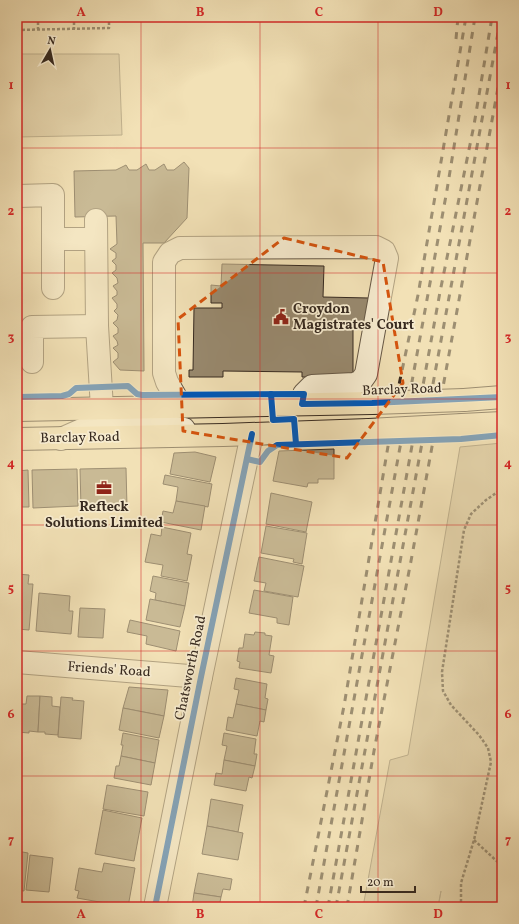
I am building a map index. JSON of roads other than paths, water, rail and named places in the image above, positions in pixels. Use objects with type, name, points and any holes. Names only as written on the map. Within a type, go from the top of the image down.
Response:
[{"type":"highway","name":"Barclay Road","points":[[17,410],[181,406],[303,399],[372,403],[464,400],[502,397]]},
{"type":"highway","name":"Barclay Road","points":[[17,439],[223,435],[369,430],[502,423]]},
{"type":"street","points":[[18,196],[53,196],[53,288]]},
{"type":"street","points":[[53,239],[96,230],[97,326],[102,408],[104,415],[112,420],[223,435]]},
{"type":"street","points":[[181,406],[167,382],[164,373],[164,262],[170,253],[180,248],[376,247],[384,251],[387,258],[366,374],[361,381],[354,384],[312,386],[303,399]]},
{"type":"street","points":[[32,362],[32,327],[97,326]]},
{"type":"street","points":[[60,439],[95,424],[100,417],[102,408]]},
{"type":"street","name":"Chatsworth Road","points":[[156,907],[201,677],[252,434]]},
{"type":"street","name":"Friends' Road","points":[[17,662],[201,677]]},
{"type":"railway","points":[[456,39],[458,17]]},
{"type":"railway","points":[[304,907],[344,706],[396,399],[418,295],[466,17]]},
{"type":"railway","points":[[316,907],[447,190],[475,17]]},
{"type":"railway","points":[[328,907],[440,292],[474,125],[492,17]]},
{"type":"railway","points":[[336,907],[501,17]]},
{"type":"railway","points":[[347,907],[374,751],[411,561],[502,66]]},
{"type":"place","name":"Croydon Magistrates' Court","points":[[281,317]]},
{"type":"place","name":"Refteck Solutions Limited","points":[[104,488]]}]
